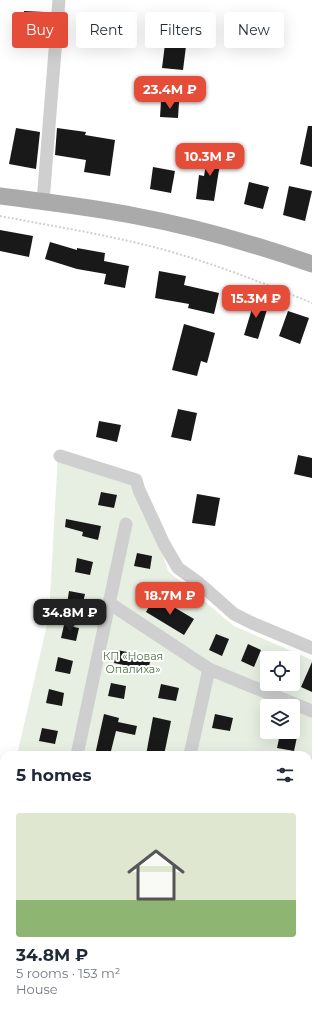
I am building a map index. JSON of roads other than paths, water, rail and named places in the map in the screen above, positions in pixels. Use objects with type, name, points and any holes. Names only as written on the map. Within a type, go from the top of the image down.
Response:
[{"type":"main road","points":[[0,196],[130,215],[206,231],[261,246],[312,264]]},
{"type":"street","points":[[43,202],[59,0]]},
{"type":"street","points":[[60,456],[136,480],[139,490],[164,544],[178,568],[199,583],[234,614],[312,648]]},
{"type":"street","points":[[77,751],[126,524]]},
{"type":"street","points":[[109,603],[209,669],[312,711]]},
{"type":"street","points":[[191,751],[209,669]]},
{"type":"park label","name":"КП «Новая Опалиха»","points":[[133,662]]}]
